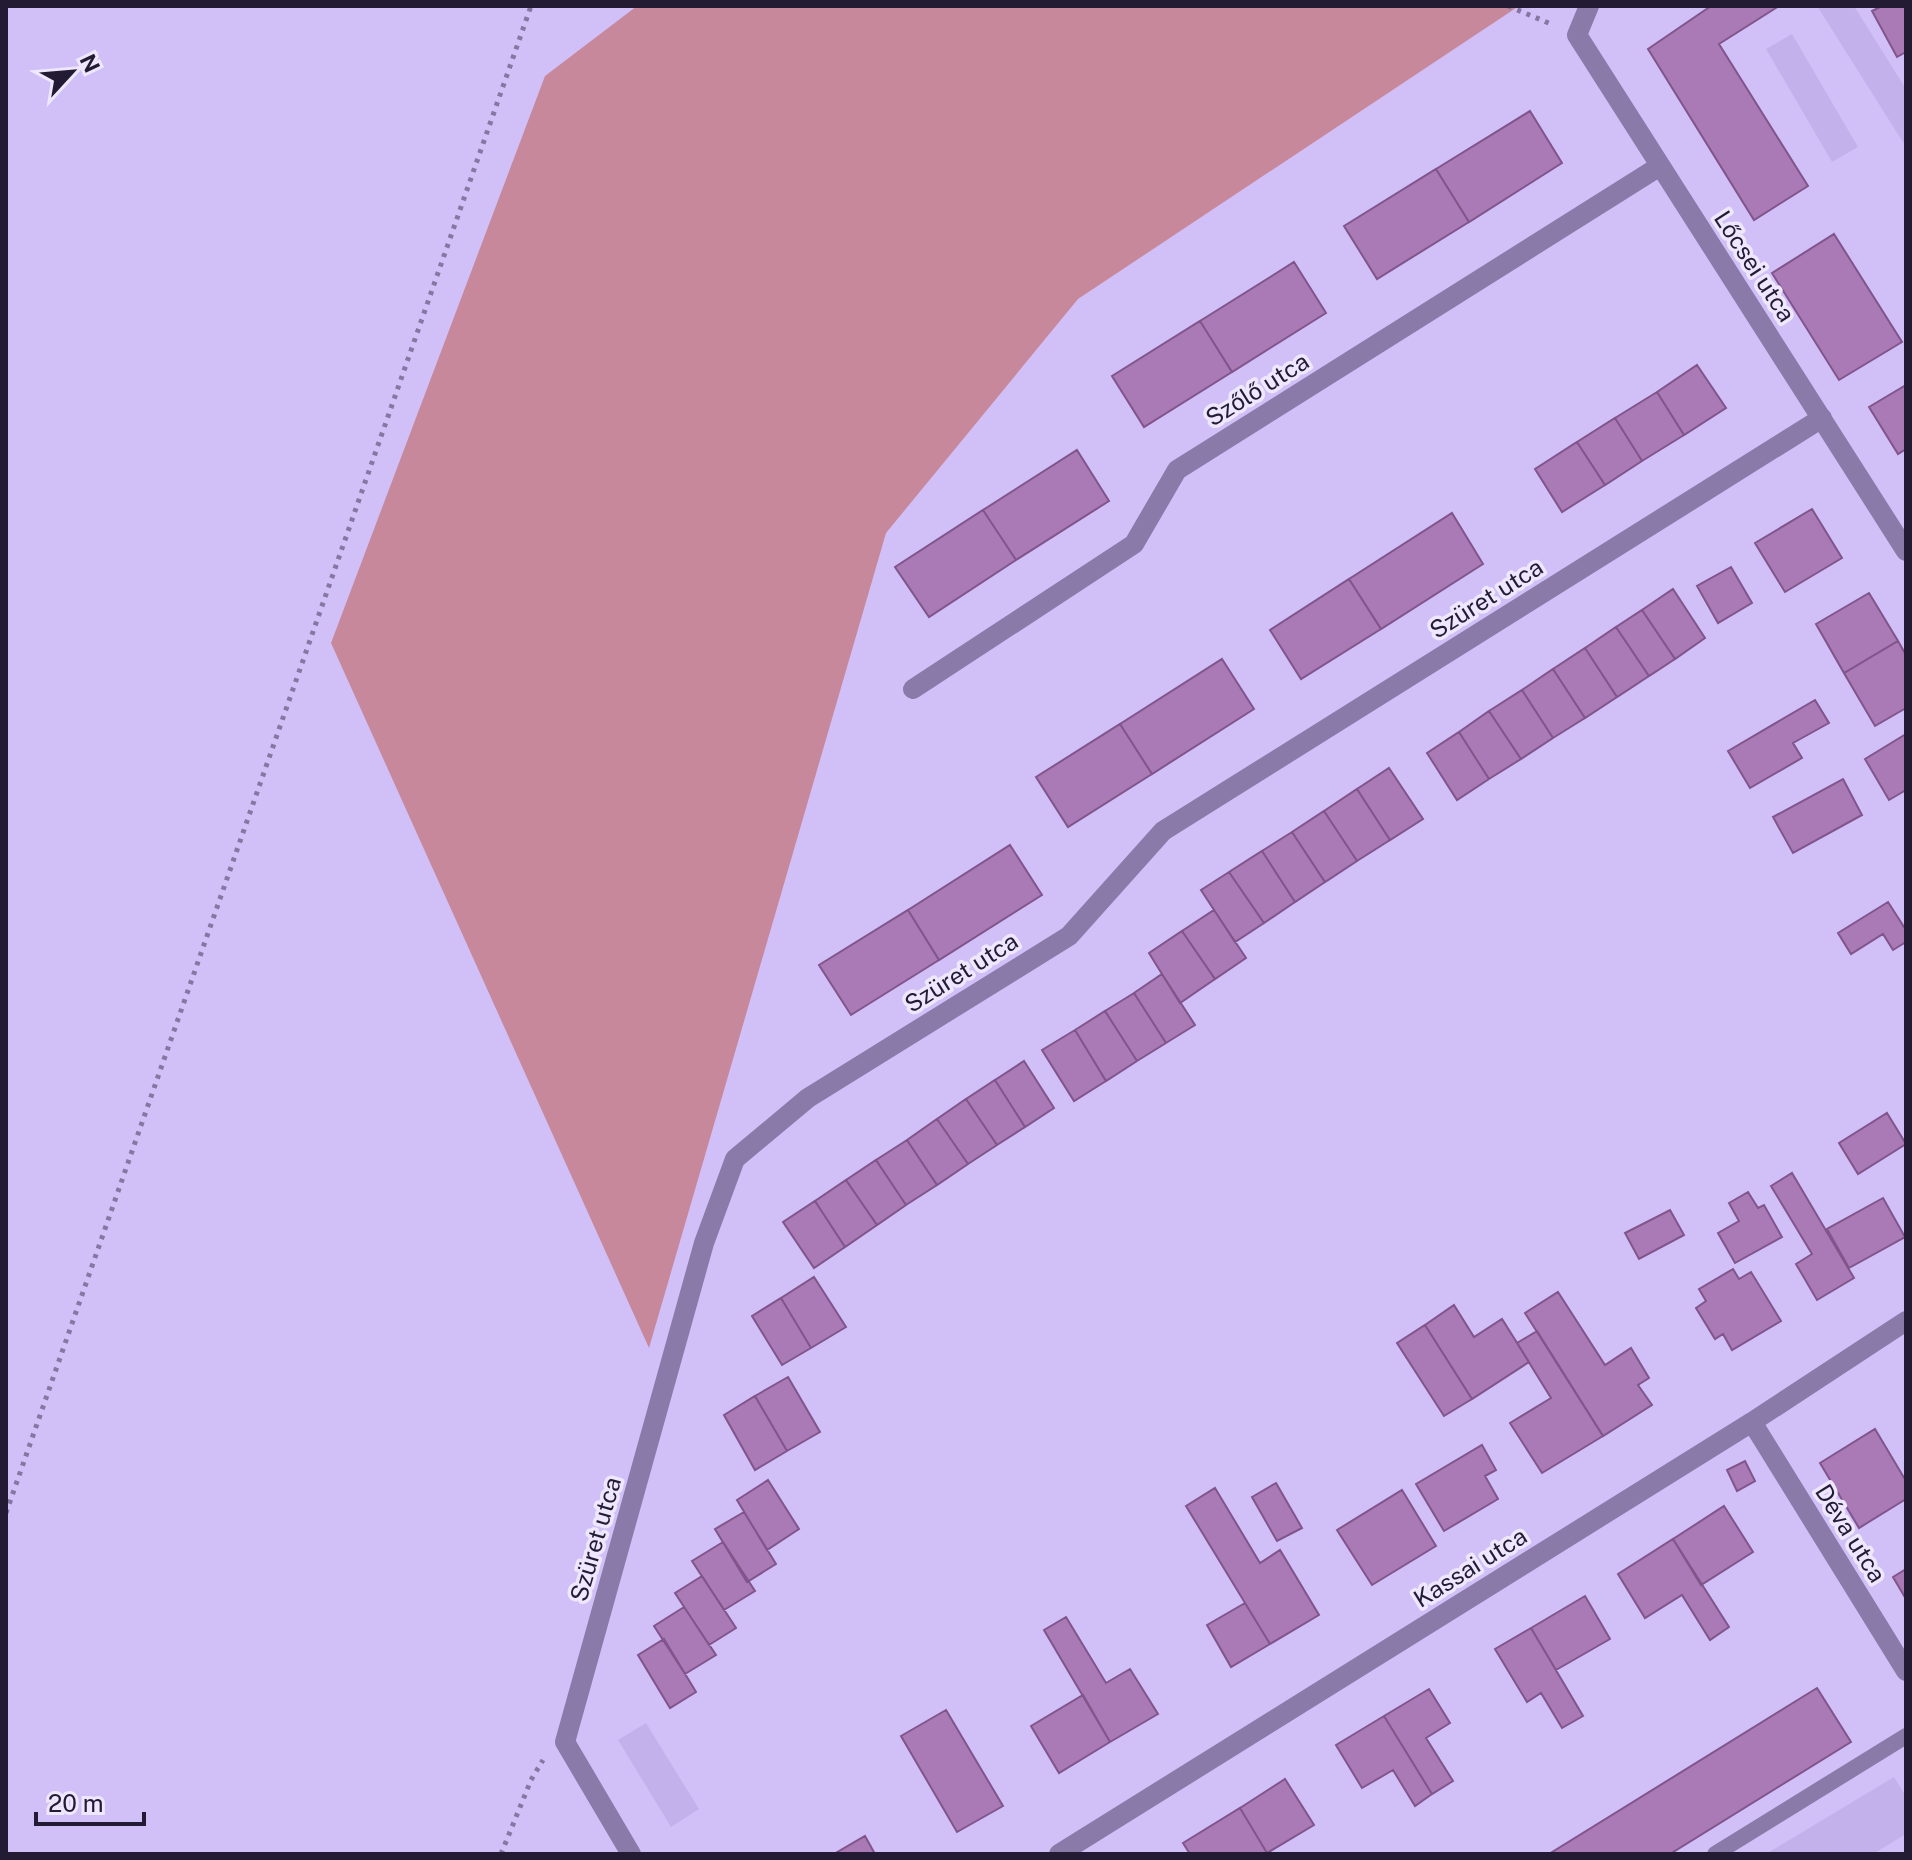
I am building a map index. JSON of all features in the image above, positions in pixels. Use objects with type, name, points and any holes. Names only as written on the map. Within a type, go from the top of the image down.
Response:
[{"type":"street","points":[[1577,35],[1589,6]]},
{"type":"street","name":"Lőcsei utca","points":[[1577,35],[1906,551]]},
{"type":"street","name":"Szőlő utca","points":[[913,689],[1134,544],[1177,470],[1660,166]]},
{"type":"street","name":"Szüret utca","points":[[565,1742],[704,1243],[735,1159],[808,1098],[1069,936],[1163,831],[1822,418]]},
{"type":"street","name":"Kassai utca","points":[[1059,1854],[1752,1422],[1906,1321]]},
{"type":"street","name":"Déva utca","points":[[1752,1422],[1906,1671]]},
{"type":"street","points":[[565,1742],[631,1854]]},
{"type":"lane","points":[[1715,1854],[1906,1736]]},
{"type":"path","points":[[6,1513],[531,6]]},
{"type":"path","points":[[1508,6],[1577,35]]},
{"type":"path","points":[[501,1854],[531,1780],[551,1746],[565,1742]]},
{"type":"shaded area","points":[[637,6],[1519,6],[1078,299],[886,533],[649,1348],[331,643],[545,76]]},
{"type":"shaded area","points":[[1817,6],[1854,6],[1906,89],[1906,147]]},
{"type":"shaded area","points":[[1792,34],[1858,147],[1832,162],[1766,49]]},
{"type":"shaded area","points":[[646,1723],[699,1809],[671,1827],[618,1740]]},
{"type":"shaded area","points":[[1894,1777],[1906,1796],[1906,1834],[1873,1854],[1766,1854]]},
{"type":"building","points":[[1711,6],[1779,6],[1719,44],[1808,186],[1754,220],[1648,49]]},
{"type":"building","points":[[1882,6],[1906,6],[1906,52],[1897,57],[1872,11]]},
{"type":"building","points":[[1530,111],[1562,163],[1469,222],[1436,169]]},
{"type":"building","points":[[1436,169],[1469,222],[1377,279],[1344,226]]},
{"type":"building","points":[[1834,234],[1902,342],[1839,380],[1772,273]]},
{"type":"building","points":[[1294,262],[1326,313],[1232,372],[1200,321]]},
{"type":"building","points":[[1200,321],[1232,372],[1144,427],[1112,376]]},
{"type":"building","points":[[1697,365],[1726,408],[1684,435],[1657,392]]},
{"type":"building","points":[[1906,385],[1906,449],[1898,454],[1869,407]]},
{"type":"building","points":[[1657,392],[1684,435],[1642,461],[1615,418]]},
{"type":"building","points":[[1615,418],[1642,461],[1605,485],[1577,442]]},
{"type":"building","points":[[1577,442],[1605,485],[1562,512],[1535,469]]},
{"type":"building","points":[[1077,450],[1109,501],[1016,560],[983,510]]},
{"type":"building","points":[[1812,509],[1842,558],[1785,592],[1755,543]]},
{"type":"building","points":[[983,510],[1016,560],[929,617],[895,567]]},
{"type":"building","points":[[1452,513],[1483,564],[1381,629],[1349,579]]},
{"type":"building","points":[[1731,567],[1752,603],[1718,623],[1697,586]]},
{"type":"building","points":[[1349,579],[1381,629],[1301,679],[1270,630]]},
{"type":"building","points":[[1673,589],[1705,638],[1675,659],[1642,610]]},
{"type":"building","points":[[1869,593],[1898,641],[1844,673],[1816,624]]},
{"type":"building","points":[[1642,610],[1675,659],[1649,676],[1616,627]]},
{"type":"building","points":[[1616,627],[1649,676],[1617,697],[1585,648]]},
{"type":"building","points":[[1898,641],[1906,655],[1906,708],[1875,726],[1844,673]]},
{"type":"building","points":[[1585,648],[1617,697],[1585,718],[1553,669]]},
{"type":"building","points":[[1222,659],[1254,709],[1152,774],[1120,724]]},
{"type":"building","points":[[1553,669],[1585,718],[1553,738],[1522,690]]},
{"type":"building","points":[[1522,690],[1553,738],[1521,759],[1489,711]]},
{"type":"building","points":[[1815,700],[1829,723],[1793,743],[1802,758],[1750,788],[1728,751]]},
{"type":"building","points":[[1489,711],[1521,759],[1489,779],[1459,732]]},
{"type":"building","points":[[1120,724],[1152,774],[1068,827],[1036,777]]},
{"type":"building","points":[[1459,732],[1489,779],[1457,800],[1427,753]]},
{"type":"building","points":[[1906,734],[1906,790],[1889,800],[1865,759]]},
{"type":"building","points":[[1389,768],[1423,819],[1390,840],[1357,789]]},
{"type":"building","points":[[1843,779],[1862,815],[1793,853],[1773,817]]},
{"type":"building","points":[[1357,789],[1390,840],[1357,861],[1324,811]]},
{"type":"building","points":[[1324,811],[1357,861],[1325,882],[1292,832]]},
{"type":"building","points":[[1292,832],[1325,882],[1295,902],[1262,851]]},
{"type":"building","points":[[1010,845],[1042,895],[939,960],[908,910]]},
{"type":"building","points":[[1262,851],[1295,902],[1264,923],[1229,872]]},
{"type":"building","points":[[1229,872],[1264,923],[1235,942],[1201,890]]},
{"type":"building","points":[[1888,902],[1906,930],[1906,942],[1893,950],[1883,934],[1851,954],[1838,933]]},
{"type":"building","points":[[908,910],[939,960],[851,1015],[819,965]]},
{"type":"building","points":[[1214,910],[1246,958],[1215,979],[1182,931]]},
{"type":"building","points":[[1182,931],[1215,979],[1180,1003],[1149,953]]},
{"type":"building","points":[[1162,974],[1195,1025],[1166,1043],[1134,993]]},
{"type":"building","points":[[1134,993],[1166,1043],[1137,1061],[1105,1011]]},
{"type":"building","points":[[1105,1011],[1137,1061],[1106,1081],[1075,1030]]},
{"type":"building","points":[[1075,1030],[1106,1081],[1074,1101],[1042,1050]]},
{"type":"building","points":[[1024,1061],[1054,1108],[1025,1127],[995,1080]]},
{"type":"building","points":[[995,1080],[1025,1127],[997,1145],[966,1099]]},
{"type":"building","points":[[966,1099],[997,1145],[968,1164],[937,1119]]},
{"type":"building","points":[[1887,1113],[1906,1144],[1858,1174],[1839,1143]]},
{"type":"building","points":[[937,1119],[968,1164],[937,1185],[907,1140]]},
{"type":"building","points":[[907,1140],[937,1185],[906,1205],[876,1160]]},
{"type":"building","points":[[876,1160],[906,1205],[877,1225],[846,1180]]},
{"type":"building","points":[[1792,1173],[1854,1278],[1817,1300],[1796,1264],[1812,1254],[1771,1186]]},
{"type":"building","points":[[846,1180],[877,1225],[845,1247],[815,1201]]},
{"type":"building","points":[[1748,1192],[1758,1208],[1764,1205],[1782,1237],[1735,1263],[1718,1233],[1739,1221],[1729,1203]]},
{"type":"building","points":[[1883,1198],[1905,1237],[1849,1268],[1827,1229]]},
{"type":"building","points":[[815,1201],[845,1247],[814,1268],[783,1222]]},
{"type":"building","points":[[1670,1210],[1684,1235],[1639,1259],[1625,1233]]},
{"type":"building","points":[[1733,1269],[1739,1279],[1751,1272],[1781,1321],[1732,1350],[1723,1334],[1715,1339],[1696,1308],[1706,1301],[1699,1289]]},
{"type":"building","points":[[814,1277],[846,1327],[811,1348],[781,1298]]},
{"type":"building","points":[[1558,1292],[1605,1365],[1631,1348],[1649,1378],[1638,1385],[1652,1405],[1603,1436],[1525,1313]]},
{"type":"building","points":[[781,1298],[811,1348],[782,1365],[752,1316]]},
{"type":"building","points":[[1454,1305],[1474,1337],[1502,1319],[1529,1362],[1472,1399],[1425,1325]]},
{"type":"building","points":[[1425,1325],[1472,1399],[1444,1416],[1397,1343]]},
{"type":"building","points":[[1537,1331],[1603,1436],[1542,1473],[1510,1423],[1551,1398],[1517,1343]]},
{"type":"building","points":[[788,1377],[820,1432],[787,1451],[755,1396]]},
{"type":"building","points":[[755,1396],[787,1451],[755,1470],[724,1415]]},
{"type":"building","points":[[1875,1429],[1906,1481],[1906,1499],[1859,1528],[1820,1463]]},
{"type":"building","points":[[1482,1445],[1496,1470],[1485,1476],[1498,1499],[1444,1531],[1416,1484]]},
{"type":"building","points":[[1745,1461],[1755,1481],[1737,1491],[1727,1470]]},
{"type":"building","points":[[768,1480],[799,1529],[767,1550],[737,1500]]},
{"type":"building","points":[[1276,1483],[1302,1528],[1277,1541],[1252,1497]]},
{"type":"building","points":[[1215,1488],[1260,1563],[1280,1550],[1319,1615],[1270,1644],[1186,1506]]},
{"type":"building","points":[[1402,1490],[1436,1546],[1372,1585],[1337,1530]]},
{"type":"building","points":[[1724,1506],[1753,1552],[1701,1585],[1673,1539]]},
{"type":"building","points":[[744,1512],[776,1564],[747,1582],[715,1529]]},
{"type":"building","points":[[1673,1539],[1729,1627],[1710,1640],[1682,1595],[1645,1618],[1618,1574]]},
{"type":"building","points":[[723,1542],[755,1591],[724,1610],[692,1561]]},
{"type":"building","points":[[1906,1569],[1906,1599],[1893,1577]]},
{"type":"building","points":[[702,1576],[736,1628],[709,1645],[675,1593]]},
{"type":"building","points":[[1585,1596],[1610,1639],[1556,1670],[1531,1628]]},
{"type":"building","points":[[1245,1603],[1270,1644],[1231,1667],[1207,1625]]},
{"type":"building","points":[[684,1607],[716,1655],[685,1674],[654,1626]]},
{"type":"building","points":[[1066,1617],[1106,1683],[1130,1669],[1158,1714],[1110,1742],[1044,1630]]},
{"type":"building","points":[[1531,1628],[1583,1716],[1562,1728],[1541,1693],[1527,1702],[1495,1649]]},
{"type":"building","points":[[664,1639],[696,1692],[670,1708],[638,1655]]},
{"type":"building","points":[[1817,1688],[1851,1742],[1670,1854],[1549,1854]]},
{"type":"building","points":[[1429,1689],[1450,1723],[1426,1738],[1453,1781],[1432,1794],[1384,1716]]},
{"type":"building","points":[[1083,1695],[1110,1742],[1059,1773],[1031,1726]]},
{"type":"building","points":[[946,1710],[1003,1806],[957,1832],[901,1736]]},
{"type":"building","points":[[1384,1716],[1432,1794],[1415,1806],[1393,1770],[1362,1788],[1336,1745]]},
{"type":"building","points":[[1285,1779],[1314,1825],[1267,1853],[1240,1808]]},
{"type":"building","points":[[1240,1808],[1267,1853],[1190,1854],[1183,1843]]},
{"type":"building","points":[[865,1836],[875,1854],[834,1854]]}]
